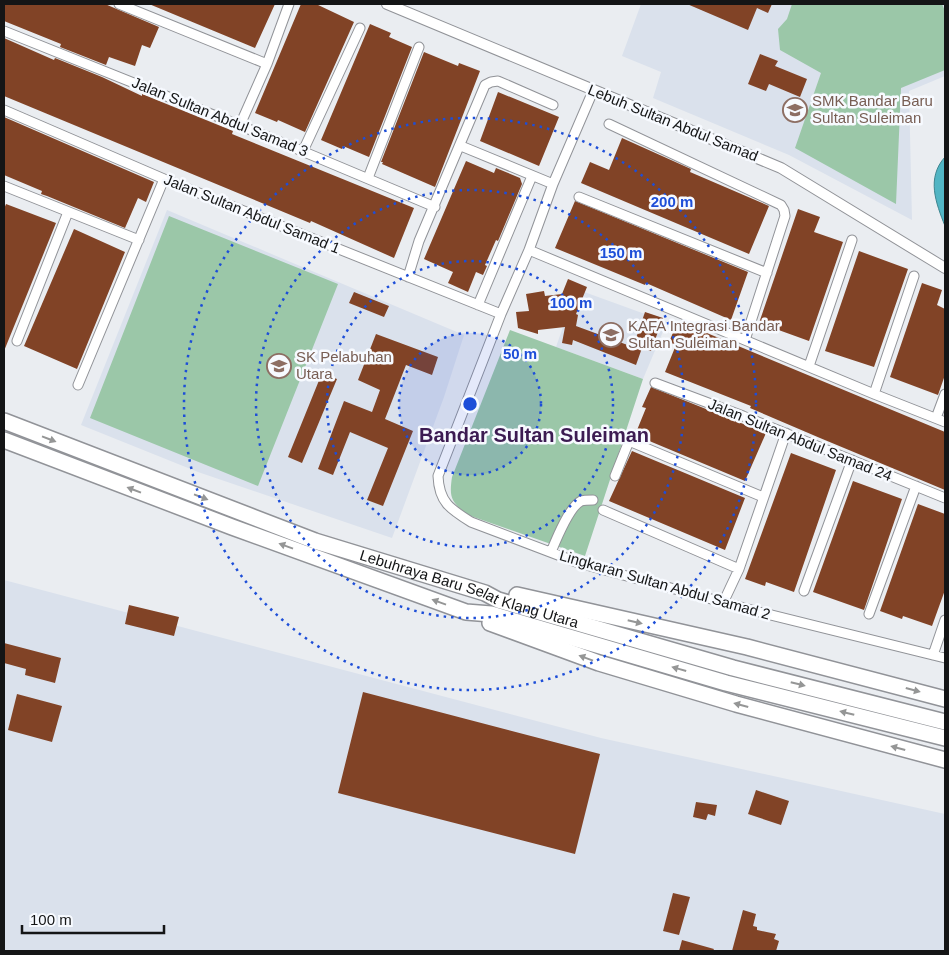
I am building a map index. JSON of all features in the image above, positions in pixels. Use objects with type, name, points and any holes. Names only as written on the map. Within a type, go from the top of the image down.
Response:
[{"type":"highway","name":"Lebuhraya Baru Selat Klang Utara","points":[[4,421],[315,541],[485,593],[498,600],[733,668],[945,722]]},
{"type":"highway","name":"Lebuhraya Baru Selat Klang Utara","points":[[4,440],[232,527],[466,612],[491,614],[726,682],[945,738]]},
{"type":"highway","points":[[485,593],[501,592],[747,647],[945,699]]},
{"type":"highway","points":[[466,612],[489,623],[599,663],[736,704],[945,760]]},
{"type":"street","points":[[240,125],[267,64],[289,4]]},
{"type":"street","name":"Lebuh Sultan Abdul Samad","points":[[387,4],[398,6],[781,168],[945,268]]},
{"type":"street","points":[[124,5],[267,64]]},
{"type":"street","points":[[303,151],[360,28]]},
{"type":"street","name":"Jalan Sultan Abdul Samad 3","points":[[4,31],[240,125],[435,207]]},
{"type":"street","points":[[368,178],[419,47]]},
{"type":"street","points":[[408,277],[419,241],[485,86],[491,82],[498,81],[553,105]]},
{"type":"street","name":"Lingkaran Sultan Abdul Samad 2","points":[[593,90],[553,184],[529,250],[501,314],[438,476],[438,489],[444,502],[471,522],[579,563],[723,603],[945,658]]},
{"type":"street","name":"Jalan Sultan Abdul Samad 1","points":[[4,110],[164,179],[501,314]]},
{"type":"street","points":[[609,124],[781,205],[785,216],[745,340]]},
{"type":"street","points":[[461,146],[553,184]]},
{"type":"street","points":[[478,305],[532,176]]},
{"type":"street","points":[[78,385],[164,179]]},
{"type":"street","points":[[4,186],[139,240]]},
{"type":"street","points":[[579,197],[767,273]]},
{"type":"street","points":[[17,341],[68,212]]},
{"type":"street","points":[[809,366],[852,240]]},
{"type":"street","points":[[529,250],[945,422]]},
{"type":"street","points":[[874,394],[914,276]]},
{"type":"street","name":"Jalan Sultan Abdul Samad 24","points":[[654,383],[786,433],[945,498]]},
{"type":"street","points":[[936,418],[945,394]]},
{"type":"street","points":[[723,603],[739,569],[786,433]]},
{"type":"street","points":[[615,476],[629,441],[763,497]]},
{"type":"street","points":[[804,591],[852,460]]},
{"type":"street","points":[[869,614],[916,486]]},
{"type":"street","points":[[551,552],[558,534],[575,506],[580,502],[592,500]]},
{"type":"street","points":[[603,510],[739,569]]},
{"type":"street","points":[[933,655],[945,620]]},
{"type":"shaded area","name":"SMK Bandar Baru Sultan Suleiman","points":[[641,4],[945,4],[945,76],[909,91],[912,220],[789,155],[653,98],[661,72],[622,56]]},
{"type":"shaded area","name":"SK Pelabuhan Utara","points":[[167,210],[464,335],[444,397],[392,538],[198,472],[81,425]]},
{"type":"shaded area","name":"KAFA Integrasi Bandar Sultan Suleiman","points":[[576,289],[667,322],[643,379],[556,347]]},
{"type":"shaded area","points":[[4,580],[601,738],[945,814],[945,951],[4,951]]},
{"type":"green space","points":[[792,4],[942,4],[945,11],[945,70],[901,88],[896,204],[795,148],[821,73],[780,50],[778,29],[787,19]]},
{"type":"green space","points":[[169,216],[338,284],[258,486],[90,418]]},
{"type":"green space","points":[[510,330],[643,379],[585,556],[468,515],[452,499],[452,477]]},
{"type":"water","points":[[945,157],[945,226],[936,200],[934,182],[939,165]]},
{"type":"building","points":[[4,4],[105,4],[159,27],[150,48],[142,45],[135,66],[109,57],[106,65],[60,47],[61,44],[4,21]]},
{"type":"building","points":[[149,4],[275,4],[255,48]]},
{"type":"building","points":[[301,4],[316,4],[354,22],[305,132],[278,120],[277,122],[255,113]]},
{"type":"building","points":[[687,4],[772,4],[768,13],[757,8],[748,30]]},
{"type":"building","points":[[370,24],[391,33],[389,37],[412,47],[369,157],[343,146],[342,149],[321,140]]},
{"type":"building","points":[[4,38],[54,60],[55,58],[102,77],[142,96],[142,94],[233,131],[232,134],[414,208],[394,258],[311,221],[310,223],[4,96]]},
{"type":"building","points":[[424,52],[458,66],[459,63],[480,71],[435,187],[381,162]]},
{"type":"building","points":[[760,54],[778,61],[775,66],[807,79],[800,97],[769,84],[766,91],[748,84]]},
{"type":"building","points":[[498,92],[559,117],[539,166],[480,141]]},
{"type":"building","points":[[4,117],[154,182],[146,202],[138,198],[125,228],[41,194],[42,191],[4,175]]},
{"type":"building","points":[[622,138],[691,169],[690,172],[769,206],[749,254],[581,183],[590,162],[609,170]]},
{"type":"building","points":[[466,161],[494,173],[496,168],[520,178],[522,184],[498,241],[496,240],[485,265],[487,266],[483,275],[476,272],[468,292],[448,283],[453,272],[424,259]]},
{"type":"building","points":[[575,201],[748,272],[731,320],[646,283],[645,285],[555,248]]},
{"type":"building","points":[[6,204],[56,223],[4,351],[4,209]]},
{"type":"building","points":[[798,209],[820,217],[814,232],[843,242],[809,341],[759,323]]},
{"type":"building","points":[[74,229],[125,252],[77,369],[24,346]]},
{"type":"building","points":[[859,251],[908,269],[874,367],[825,351]]},
{"type":"building","points":[[568,279],[587,287],[576,314],[578,315],[576,326],[633,347],[645,312],[663,318],[651,351],[642,348],[636,365],[573,340],[572,345],[562,343],[565,327],[538,330],[538,334],[518,328],[516,312],[529,311],[526,294],[544,291],[545,296],[562,294]]},
{"type":"building","points":[[922,283],[942,290],[937,305],[945,309],[945,375],[938,395],[890,377]]},
{"type":"building","points":[[354,292],[389,306],[384,317],[349,303]]},
{"type":"building","points":[[678,321],[945,432],[945,490],[750,408],[751,406],[665,372],[676,345],[669,342]]},
{"type":"building","points":[[376,334],[438,357],[432,375],[406,365],[385,419],[413,431],[383,506],[367,500],[388,448],[350,432],[333,475],[318,469],[344,401],[372,412],[380,390],[358,380]]},
{"type":"building","points":[[322,373],[337,379],[302,463],[288,457]]},
{"type":"building","points":[[651,387],[766,433],[745,481],[635,435],[646,408],[642,407]]},
{"type":"building","points":[[632,451],[745,498],[725,550],[609,501]]},
{"type":"building","points":[[791,453],[836,470],[794,592],[766,582],[765,586],[745,579]]},
{"type":"building","points":[[853,481],[902,499],[864,610],[813,592]]},
{"type":"building","points":[[918,504],[945,514],[945,590],[932,626],[903,616],[902,619],[880,611]]},
{"type":"building","points":[[129,605],[179,617],[174,636],[125,624]]},
{"type":"building","points":[[4,643],[61,658],[55,683],[25,675],[26,669],[4,663]]},
{"type":"building","points":[[363,692],[600,754],[575,854],[338,793]]},
{"type":"building","points":[[17,694],[62,706],[52,742],[8,730]]},
{"type":"building","points":[[756,790],[789,801],[781,825],[748,814]]},
{"type":"building","points":[[696,802],[717,805],[715,816],[708,814],[706,820],[693,817]]},
{"type":"building","points":[[673,893],[690,897],[679,935],[663,931]]},
{"type":"building","points":[[743,910],[756,914],[753,926],[757,927],[757,930],[776,934],[774,939],[779,941],[776,951],[732,951]]},
{"type":"building","points":[[682,940],[714,949],[713,951],[679,951]]},
{"type":"place","name":"SMK Bandar Baru Sultan Suleiman","points":[[795,110]]},
{"type":"place","name":"KAFA Integrasi Bandar Sultan Suleiman","points":[[611,335]]},
{"type":"place","name":"SK Pelabuhan Utara","points":[[279,366]]},
{"type":"district","name":"Bandar Sultan Suleiman","points":[[534,435]]}]
